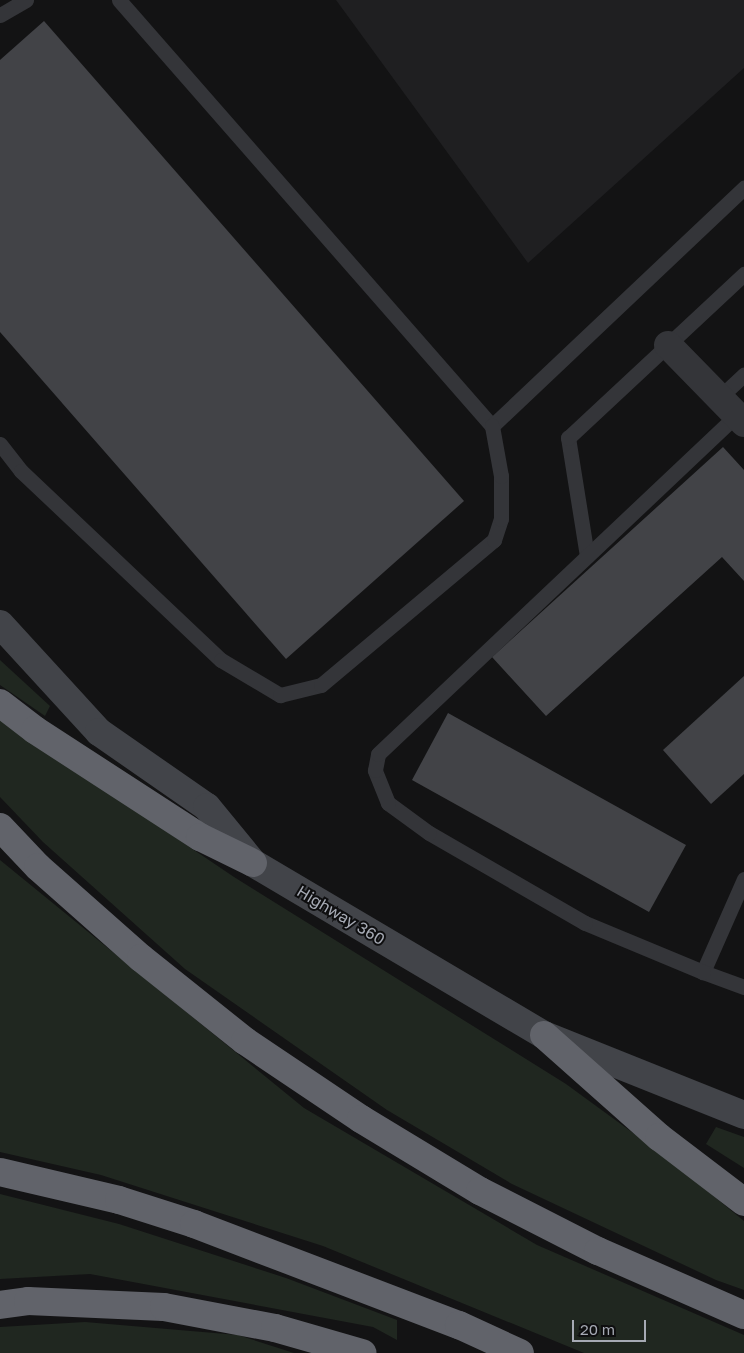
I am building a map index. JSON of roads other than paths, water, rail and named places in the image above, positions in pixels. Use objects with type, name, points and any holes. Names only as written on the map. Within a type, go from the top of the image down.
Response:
[{"type":"highway","points":[[0,703],[35,730],[200,837],[253,863]]},
{"type":"highway","points":[[0,826],[38,867],[149,964],[245,1041],[361,1119],[505,1204],[607,1256],[744,1315]]},
{"type":"highway","points":[[544,1035],[659,1137],[744,1202]]},
{"type":"highway","points":[[0,1172],[119,1200],[194,1224],[458,1325],[520,1353]]},
{"type":"highway","points":[[0,1305],[28,1301],[164,1307],[275,1328],[362,1353]]},
{"type":"main road","name":"Highway 360","points":[[0,624],[99,732],[207,807],[253,863],[544,1035],[744,1115]]},
{"type":"street","points":[[668,344],[734,412]]},
{"type":"lane","points":[[0,15],[26,0]]},
{"type":"lane","points":[[0,444],[22,471],[221,660],[280,695],[321,685],[494,540],[501,519],[501,476],[492,426],[119,0]]},
{"type":"lane","points":[[492,426],[744,188]]},
{"type":"lane","points":[[586,556],[568,438],[744,274]]},
{"type":"lane","points":[[744,375],[734,412],[378,754],[375,770],[379,787],[388,803],[399,814],[585,923],[744,987]]},
{"type":"lane","points":[[703,972],[744,879]]}]
